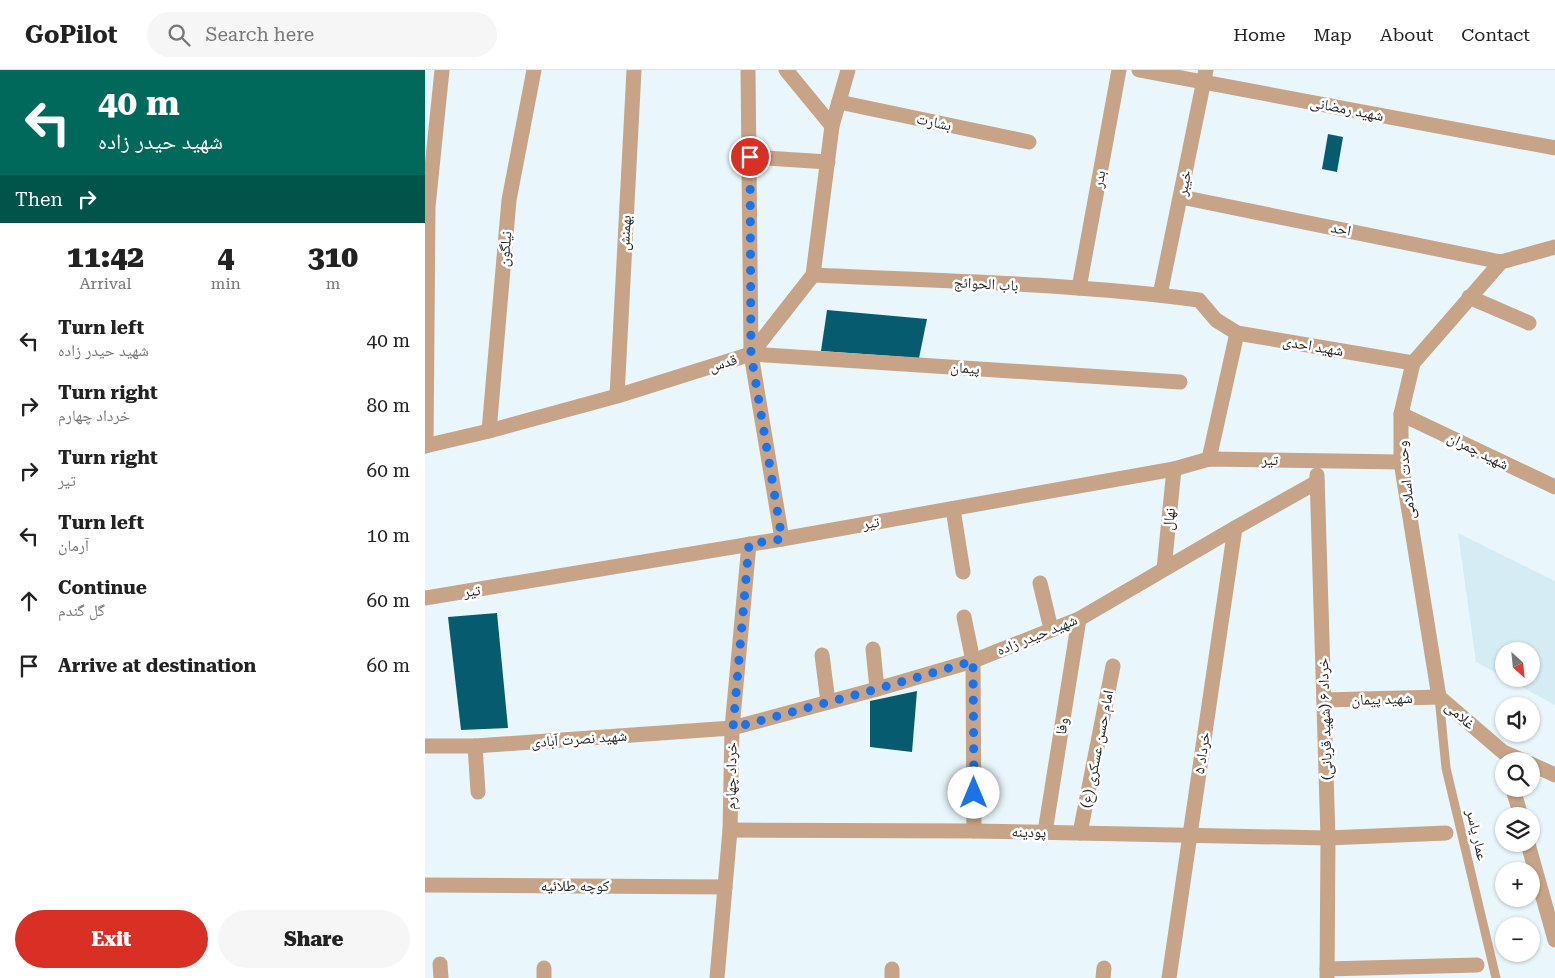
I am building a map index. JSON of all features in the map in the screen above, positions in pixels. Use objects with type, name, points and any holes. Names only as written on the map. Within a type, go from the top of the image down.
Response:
[{"type":"street","points":[[425,446],[427,207],[441,70]]},
{"type":"street","name":"نیلگون","points":[[489,431],[509,200],[534,70]]},
{"type":"street","name":"بهمنش","points":[[617,396],[633,70]]},
{"type":"street","points":[[748,70],[751,354],[782,539]]},
{"type":"street","points":[[786,70],[832,126]]},
{"type":"street","points":[[813,275],[832,126],[848,70]]},
{"type":"street","name":"بدر","points":[[1079,288],[1119,70]]},
{"type":"street","name":"شهید رمضانی","points":[[1139,70],[1205,76],[1555,148]]},
{"type":"street","name":"خیبر","points":[[1160,295],[1205,76]]},
{"type":"street","name":"بشارت","points":[[839,102],[1029,142]]},
{"type":"street","points":[[750,157],[828,162]]},
{"type":"street","name":"احد","points":[[1181,197],[1501,262]]},
{"type":"street","points":[[1501,262],[1555,247]]},
{"type":"street","name":"وحدت اسلامی","points":[[1439,697],[1401,462],[1401,414],[1413,363],[1501,262]]},
{"type":"street","name":"قدس","points":[[425,446],[489,431],[617,396],[751,354],[813,275]]},
{"type":"street","name":"باب الحوائج","points":[[813,275],[1079,288],[1160,295],[1199,300],[1216,320]]},
{"type":"street","points":[[1469,297],[1529,324]]},
{"type":"street","name":"شهید احدی","points":[[1216,320],[1237,333],[1413,363]]},
{"type":"street","points":[[1209,459],[1237,333]]},
{"type":"street","name":"پیمان","points":[[751,354],[1180,382]]},
{"type":"street","name":"شهید چمران","points":[[1401,414],[1555,487]]},
{"type":"street","name":"تیر","points":[[425,598],[953,509],[1174,469],[1209,459],[1401,462]]},
{"type":"street","name":"خرداد ۶ (شهید قربانی)","points":[[1318,461],[1317,482],[1325,700],[1327,974]]},
{"type":"street","name":"نهال","points":[[1164,569],[1174,469]]},
{"type":"street","name":"شهید حیدر زاده","points":[[733,728],[973,661],[1079,619],[1317,482]]},
{"type":"street","points":[[953,509],[963,572]]},
{"type":"street","name":"خرداد ۵","points":[[1169,978],[1235,528]]},
{"type":"street","name":"خرداد چهارم","points":[[717,978],[730,830],[733,728],[749,544]]},
{"type":"street","points":[[1041,583],[1051,629]]},
{"type":"street","points":[[964,616],[973,661],[974,831]]},
{"type":"street","name":"وفا","points":[[1045,832],[1079,619]]},
{"type":"street","points":[[873,649],[877,689]]},
{"type":"street","points":[[822,655],[828,702]]},
{"type":"street","name":"امام حسن عسکری (ع)","points":[[1080,833],[1113,666]]},
{"type":"street","name":"شهید پیمان","points":[[1325,700],[1439,697]]},
{"type":"street","name":"غلامی","points":[[1439,697],[1499,752]]},
{"type":"street","name":"شهید نصرت آبادی","points":[[425,746],[475,746],[733,728]]},
{"type":"street","points":[[475,746],[478,792]]},
{"type":"street","points":[[1540,768],[1555,774]]},
{"type":"street","name":"پودینه","points":[[730,830],[974,831],[1327,838],[1447,833]]},
{"type":"street","points":[[1530,852],[1555,940]]},
{"type":"street","name":"کوچه طلائیه","points":[[425,885],[725,887]]},
{"type":"street","points":[[1327,974],[1477,965]]},
{"type":"lane","name":"عمار یاسر","points":[[1439,697],[1446,768],[1496,978]]},
{"type":"shaded area","points":[[1458,533],[1555,581],[1555,705],[1524,688],[1540,688],[1540,642],[1495,642],[1495,672],[1476,662]]},
{"type":"building","points":[[1328,134],[1343,137],[1337,172],[1322,169]]},
{"type":"building","points":[[827,310],[927,319],[919,358],[821,351]]},
{"type":"building","points":[[497,613],[508,728],[461,730],[448,617]]},
{"type":"building","points":[[917,691],[912,752],[870,747],[870,701]]},
{"type":"route","points":[[750,157],[751,354],[782,539],[749,544],[733,728],[973,661],[974,793]]}]
